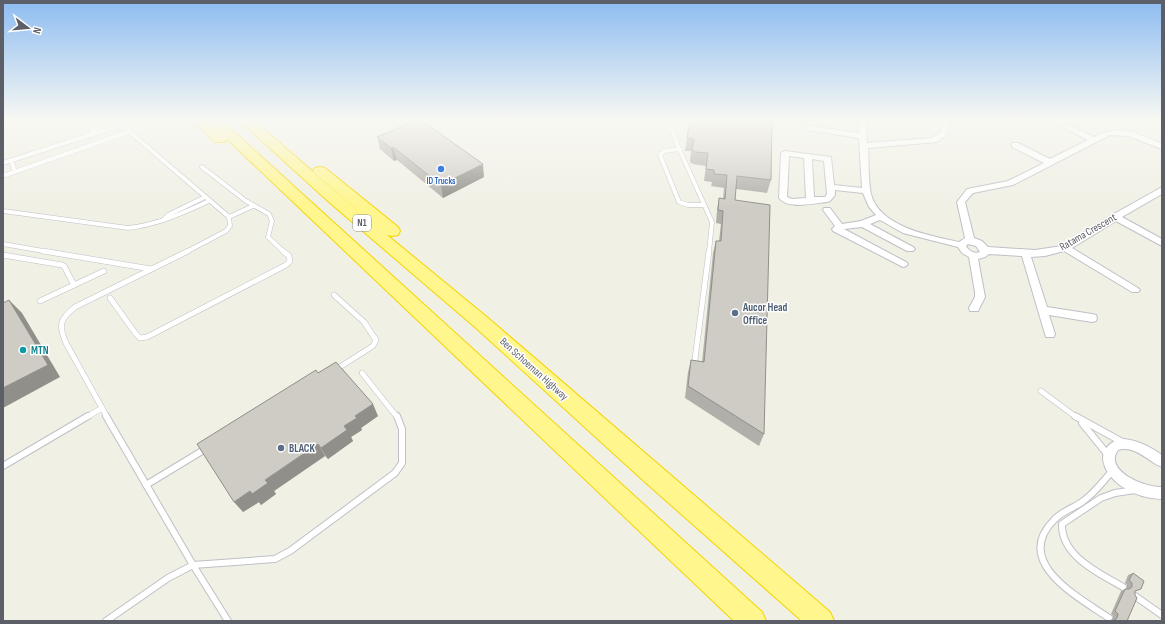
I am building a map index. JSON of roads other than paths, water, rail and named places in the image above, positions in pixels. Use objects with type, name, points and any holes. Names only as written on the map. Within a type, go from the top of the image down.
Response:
[{"type":"highway","points":[[231,149],[246,163],[275,184],[292,193]]},
{"type":"highway","points":[[245,149],[753,621]]},
{"type":"highway","name":"Ben Schoeman Highway","points":[[278,149],[334,199],[482,323],[653,475],[821,621]]},
{"type":"highway","points":[[294,149],[403,241],[453,288],[482,323]]},
{"type":"street","points":[[863,149],[867,191],[870,203],[882,216],[905,230],[961,245]]},
{"type":"street","points":[[1023,149],[1049,162]]},
{"type":"street","points":[[961,245],[962,242],[970,240],[962,209],[961,202],[963,198],[976,189],[1010,183],[1075,149]]},
{"type":"street","points":[[788,153],[828,159],[831,187],[830,197],[827,199],[792,202],[785,200],[784,155],[788,153]]},
{"type":"street","points":[[808,156],[810,200]]},
{"type":"street","points":[[831,187],[867,191]]},
{"type":"street","name":"Ratama Crescent","points":[[970,240],[981,245],[985,250],[1026,254],[1049,253],[1065,248],[1162,190]]},
{"type":"street","points":[[827,210],[840,227]]},
{"type":"street","points":[[882,216],[863,224],[840,227],[836,229],[903,264]]},
{"type":"street","points":[[1115,217],[1162,244]]},
{"type":"street","points":[[863,224],[910,249]]},
{"type":"street","points":[[961,245],[964,251],[973,255],[980,292],[980,297],[974,308]]},
{"type":"street","points":[[1065,248],[1135,290]]},
{"type":"street","name":"Ratama Crescent","points":[[973,255],[982,255],[985,253],[985,250]]},
{"type":"street","points":[[1026,254],[1050,334]]},
{"type":"street","points":[[1042,310],[1092,318]]},
{"type":"street","points":[[1162,462],[1145,449],[1128,445],[1114,447],[1110,452],[1112,463],[1123,480],[1148,493],[1162,493]]},
{"type":"lane","points":[[3,163],[46,149]]},
{"type":"lane","points":[[3,176],[80,149]]},
{"type":"lane","points":[[148,149],[229,218],[231,224],[230,227],[224,233],[75,307],[65,314],[60,321],[60,327],[73,359],[193,565],[228,621]]},
{"type":"lane","points":[[679,149],[664,151],[660,155],[679,202],[688,205],[704,205]]},
{"type":"lane","points":[[680,149],[712,222],[694,368]]},
{"type":"lane","points":[[12,160],[15,172]]},
{"type":"lane","points":[[110,298],[136,334],[140,338],[147,337],[286,265],[290,261],[289,256],[268,237],[267,233],[272,223],[272,218],[264,210],[253,206],[202,167]]},
{"type":"lane","points":[[3,211],[127,230],[172,218],[207,199]]},
{"type":"lane","points":[[229,218],[253,206]]},
{"type":"lane","points":[[3,244],[151,269]]},
{"type":"lane","points":[[3,255],[62,264],[74,285]]},
{"type":"lane","points":[[40,301],[104,271]]},
{"type":"lane","points":[[331,372],[373,346],[376,340],[374,333],[334,295]]},
{"type":"lane","points":[[106,621],[168,578],[193,565],[275,558],[290,551],[395,473],[402,463],[402,429],[399,419],[362,373]]},
{"type":"lane","points":[[1041,391],[1080,420],[1128,445]]},
{"type":"lane","points":[[3,466],[102,408]]},
{"type":"lane","points":[[1080,420],[1112,463],[1082,502],[1053,519],[1041,534],[1038,547],[1042,560],[1048,570],[1063,587],[1109,618]]},
{"type":"lane","points":[[146,484],[216,442]]},
{"type":"lane","points":[[1123,587],[1068,548],[1063,541],[1060,530],[1062,524],[1101,498],[1115,493],[1138,489]]},
{"type":"lane","points":[[1135,596],[1162,615]]},
{"type":"place","name":"ID Trucks","points":[[441,169]]},
{"type":"place","name":"Aucor Head Office","points":[[735,313]]},
{"type":"place","name":"MTN","points":[[23,350]]},
{"type":"place","name":"BLACK","points":[[281,448]]}]
